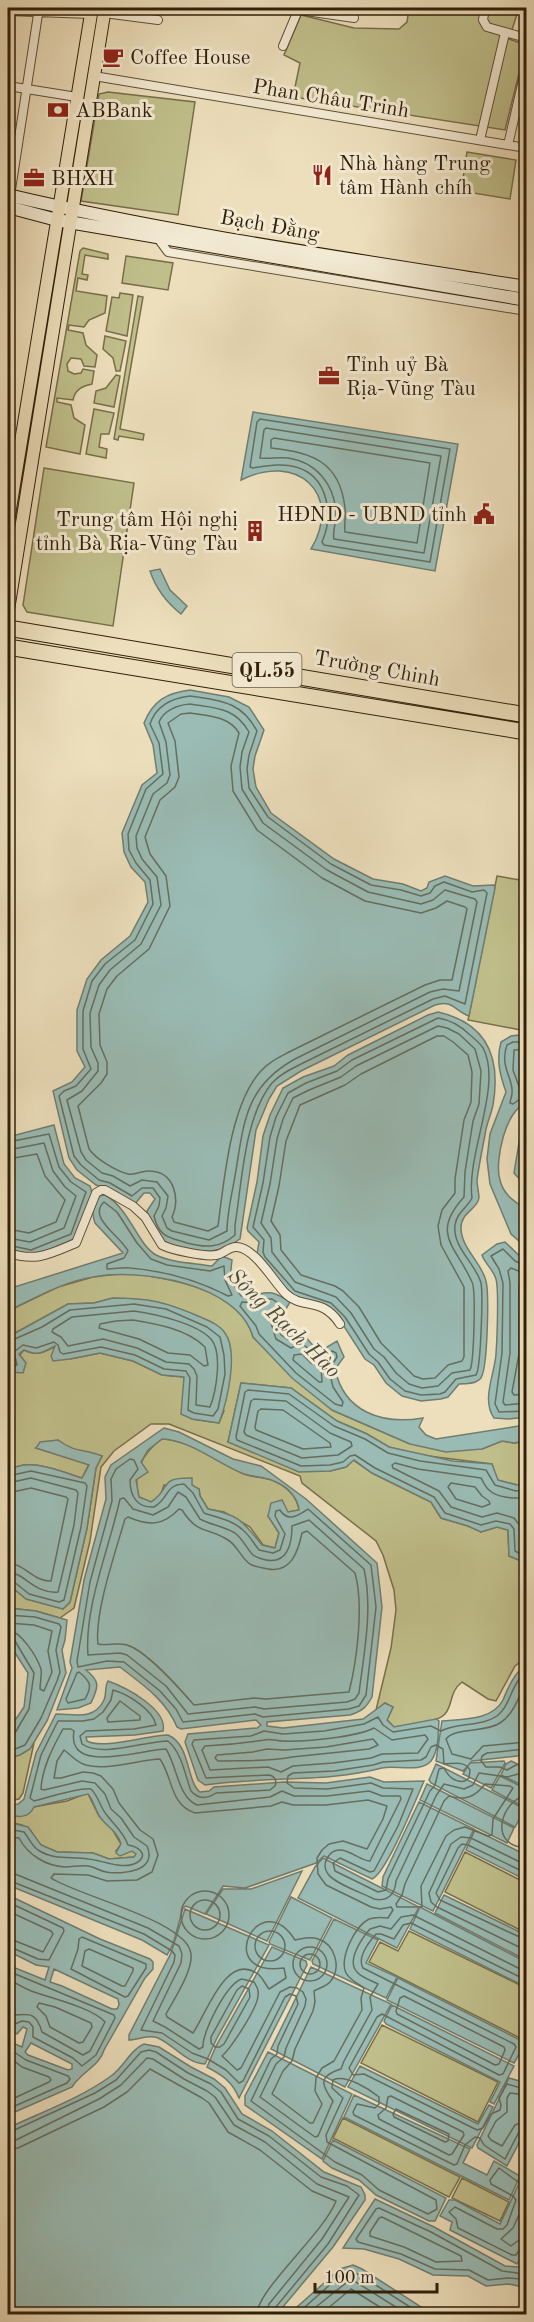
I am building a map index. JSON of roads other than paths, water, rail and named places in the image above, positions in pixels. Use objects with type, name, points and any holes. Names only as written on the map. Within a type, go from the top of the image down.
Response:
[{"type":"highway","name":"Trường Chinh","points":[[8,627],[526,715]]},
{"type":"highway","name":"Trường Chinh","points":[[8,647],[526,732]]},
{"type":"highway","points":[[209,679],[212,661]]},
{"type":"main road","points":[[8,610],[104,10]]},
{"type":"main road","points":[[8,521],[91,11]]},
{"type":"main road","points":[[18,454],[33,457]]},
{"type":"street","points":[[485,8],[484,25],[526,38]]},
{"type":"street","points":[[283,46],[299,9],[354,18]]},
{"type":"street","points":[[8,10],[91,11]]},
{"type":"street","points":[[8,199],[38,10]]},
{"type":"street","points":[[104,10],[158,20]]},
{"type":"street","points":[[480,141],[505,33]]},
{"type":"street","points":[[508,145],[526,67]]},
{"type":"street","name":"Phan Châu Trinh","points":[[94,76],[526,148]]},
{"type":"street","points":[[8,86],[77,98]]},
{"type":"street","name":"Bạch Đằng","points":[[8,199],[58,214],[352,265],[526,300]]},
{"type":"street","name":"Bạch Đằng","points":[[72,216],[157,237],[526,287]]},
{"type":"street","name":"Bạch Đằng","points":[[157,237],[168,252],[526,311]]},
{"type":"street","points":[[8,1253],[40,1258],[76,1243],[96,1193],[105,1190],[134,1206],[145,1217],[156,1239],[162,1245],[214,1256],[233,1247],[241,1247],[260,1262],[290,1298],[318,1305],[332,1314],[340,1324]]},
{"type":"water","points":[[253,412],[458,444],[435,571],[311,549],[320,529],[322,511],[318,495],[309,483],[296,475],[280,471],[261,473],[241,480]]},
{"type":"water","points":[[160,569],[170,590],[187,606],[181,614],[166,600],[155,584],[150,571]]},
{"type":"water","points":[[190,690],[229,697],[249,707],[264,730],[253,769],[256,787],[271,813],[334,859],[373,879],[403,884],[421,891],[427,888],[429,882],[445,876],[473,886],[494,885],[495,888],[469,1016],[446,1003],[435,1005],[301,1071],[277,1086],[256,1130],[240,1239],[212,1251],[165,1244],[148,1217],[147,1211],[155,1199],[150,1193],[144,1193],[134,1205],[107,1188],[96,1185],[77,1170],[69,1158],[53,1091],[72,1082],[85,1067],[77,1051],[77,1010],[87,979],[101,960],[130,936],[148,902],[145,882],[131,867],[124,852],[122,833],[142,785],[157,773],[153,745],[144,723],[161,699],[174,693]]},
{"type":"water","points":[[438,1012],[455,1017],[479,1034],[487,1045],[495,1072],[493,1105],[477,1180],[479,1198],[464,1218],[461,1228],[464,1242],[486,1281],[487,1332],[485,1362],[480,1379],[473,1383],[459,1384],[448,1397],[421,1401],[402,1396],[386,1383],[374,1365],[365,1359],[340,1320],[293,1297],[257,1254],[259,1242],[247,1228],[257,1182],[263,1136],[283,1088],[303,1077],[334,1066],[348,1055]]},
{"type":"water","points":[[511,1036],[526,1036],[526,1104],[519,1108],[507,1125],[500,1149],[499,1172],[501,1185],[506,1193],[524,1208],[526,1247],[511,1234],[490,1184],[487,1159],[490,1134],[506,1092],[499,1067],[501,1042]]},
{"type":"water","points":[[526,1118],[526,1186],[514,1173],[522,1125]]},
{"type":"water","points":[[54,1125],[64,1164],[75,1178],[90,1186],[92,1193],[74,1239],[32,1256],[8,1250],[8,1137]]},
{"type":"water","points":[[105,1195],[121,1209],[149,1250],[156,1255],[176,1261],[212,1266],[222,1256],[232,1260],[230,1279],[241,1296],[272,1293],[290,1302],[277,1324],[281,1335],[292,1342],[301,1332],[319,1352],[337,1341],[344,1357],[335,1369],[340,1384],[347,1396],[367,1412],[393,1419],[423,1418],[419,1427],[426,1435],[436,1439],[526,1425],[526,1441],[514,1443],[502,1441],[482,1449],[446,1452],[410,1444],[332,1410],[292,1378],[253,1337],[244,1319],[228,1304],[208,1292],[185,1283],[135,1275],[93,1277],[60,1287],[8,1311],[8,1289],[123,1253],[95,1223],[93,1216],[98,1196]]},
{"type":"water","points":[[505,1242],[526,1262],[526,1417],[509,1419],[494,1418],[490,1411],[489,1395],[496,1354],[497,1285],[495,1275],[482,1255],[497,1244]]},
{"type":"water","points":[[113,1298],[147,1300],[166,1304],[209,1321],[225,1333],[229,1341],[231,1364],[228,1390],[219,1423],[192,1419],[181,1414],[184,1377],[162,1375],[133,1361],[100,1353],[53,1361],[51,1356],[55,1346],[40,1353],[24,1350],[19,1354],[26,1363],[23,1373],[8,1374],[8,1337],[68,1304],[94,1303]]},
{"type":"water","points":[[241,1383],[291,1388],[337,1421],[389,1447],[453,1461],[492,1464],[498,1480],[517,1485],[526,1484],[526,1563],[509,1556],[508,1530],[497,1527],[481,1532],[441,1518],[431,1502],[372,1473],[354,1460],[346,1467],[330,1471],[299,1472],[228,1442]]},
{"type":"water","points":[[164,1428],[179,1432],[233,1459],[261,1466],[306,1499],[377,1563],[382,1607],[372,1697],[368,1704],[350,1715],[267,1722],[267,1726],[283,1728],[363,1719],[385,1703],[393,1707],[387,1720],[394,1727],[436,1719],[439,1721],[437,1747],[431,1761],[427,1765],[415,1768],[388,1767],[338,1776],[205,1785],[198,1780],[185,1742],[188,1734],[257,1728],[261,1725],[256,1720],[181,1729],[177,1727],[160,1701],[120,1667],[86,1670],[94,1677],[97,1684],[91,1703],[78,1708],[57,1710],[72,1668],[70,1662],[84,1580],[106,1499],[105,1477],[111,1465]],"holes":[[[162,1439],[173,1440],[194,1448],[234,1470],[272,1480],[292,1493],[299,1510],[288,1512],[282,1500],[271,1503],[268,1516],[279,1533],[275,1548],[262,1545],[245,1525],[234,1517],[208,1509],[200,1496],[199,1489],[192,1485],[192,1478],[181,1478],[169,1482],[151,1502],[139,1497],[136,1480],[148,1472],[141,1462],[148,1450]]]},
{"type":"water","points":[[58,1440],[70,1447],[102,1456],[96,1468],[87,1528],[70,1602],[63,1609],[26,1599],[8,1584],[8,1472],[15,1467],[34,1465],[82,1478],[89,1465],[36,1448],[40,1442]]},
{"type":"water","points":[[8,1608],[36,1611],[67,1620],[62,1650],[66,1673],[47,1721],[30,1749],[8,1758],[8,1731],[24,1707],[28,1673],[8,1642]]},
{"type":"water","points":[[523,1667],[526,1668],[526,1755],[472,1761],[463,1771],[436,1761],[442,1721],[476,1718],[492,1712],[503,1700],[514,1678]]},
{"type":"water","points":[[108,1681],[124,1688],[152,1707],[163,1723],[163,1731],[135,1735],[86,1737],[87,1741],[104,1744],[168,1735],[181,1747],[192,1780],[200,1792],[209,1791],[214,1787],[284,1782],[326,1783],[370,1777],[384,1782],[424,1781],[401,1834],[378,1874],[372,1879],[324,1856],[316,1863],[245,1888],[223,1886],[205,1914],[186,1906],[183,1908],[173,1944],[167,1955],[142,1940],[8,1885],[8,1822],[28,1827],[41,1845],[57,1852],[93,1853],[109,1859],[134,1857],[136,1854],[132,1851],[120,1856],[116,1853],[121,1844],[120,1840],[100,1817],[88,1794],[34,1807],[32,1811],[23,1816],[8,1814],[8,1805],[18,1804],[24,1799],[36,1753],[56,1714],[83,1715],[95,1711],[104,1700]]},
{"type":"water","points":[[504,1761],[491,1788],[463,1774],[470,1763]]},
{"type":"water","points":[[511,1761],[526,1768],[526,1787],[501,1775],[506,1764]]},
{"type":"water","points":[[436,1764],[525,1809],[515,1827],[431,1783],[429,1780]]},
{"type":"water","points":[[500,1776],[526,1789],[526,1808],[492,1790]]},
{"type":"water","points":[[427,1784],[514,1828],[507,1843],[420,1800]]},
{"type":"water","points":[[419,1802],[474,1829],[433,1911],[382,1886],[383,1877]]},
{"type":"water","points":[[475,1830],[526,1855],[526,1880],[466,1850]]},
{"type":"water","points":[[323,1858],[419,1907],[397,1948],[298,1898],[315,1867]]},
{"type":"water","points":[[302,1871],[267,1941],[206,1914],[223,1889],[251,1889]]},
{"type":"water","points":[[8,1895],[100,1939],[150,1959],[153,1962],[153,1969],[145,1978],[99,2060],[72,2087],[8,2115],[8,2041],[22,2047],[27,2029],[23,2027],[17,2034],[8,2027],[8,1965],[45,1980],[49,1967],[36,1965],[8,1951]],"holes":[[[54,1969],[118,1999],[117,2009],[112,2009],[50,1982]],[[31,2043],[72,2064],[72,2069],[68,2070],[28,2055],[25,2052]]]},
{"type":"water","points":[[444,1895],[526,1935],[526,1960],[435,1913]]},
{"type":"water","points":[[291,1897],[332,1918],[310,1960],[269,1942]]},
{"type":"water","points":[[420,1907],[526,1962],[526,1987],[410,1929]]},
{"type":"water","points":[[185,1909],[269,1945],[205,2064],[186,2057],[158,2038],[129,2040],[129,2035],[171,1953]]},
{"type":"water","points":[[334,1919],[378,1940],[366,1963],[397,1977],[386,1998],[313,1964],[312,1961]]},
{"type":"water","points":[[272,1947],[306,1961],[307,1965],[239,2098],[226,2079],[207,2067],[216,2046]]},
{"type":"water","points":[[311,1967],[391,2004],[345,2087],[271,2049]]},
{"type":"water","points":[[398,1978],[526,2043],[526,2052],[521,2051],[514,2063],[387,2000]]},
{"type":"water","points":[[392,2005],[514,2066],[494,2104],[490,2102],[500,2082],[386,2024],[384,2021]]},
{"type":"water","points":[[144,2044],[159,2047],[214,2079],[225,2088],[242,2114],[272,2131],[324,2172],[361,2187],[365,2200],[333,2247],[277,2314],[8,2314],[8,2128],[99,2084],[116,2072],[135,2050]]},
{"type":"water","points":[[268,2052],[352,2094],[322,2159],[245,2105],[245,2096]]},
{"type":"water","points":[[360,2066],[478,2124],[489,2105],[493,2107],[472,2148],[348,2087]]},
{"type":"water","points":[[526,2076],[526,2129],[507,2166],[478,2148],[477,2145],[509,2078],[523,2082]]},
{"type":"water","points":[[354,2095],[470,2149],[463,2163],[487,2175],[494,2161],[520,2176],[509,2200],[344,2117]]},
{"type":"water","points":[[333,2140],[446,2198],[435,2221],[429,2221],[376,2195],[359,2180],[332,2168],[323,2161]]},
{"type":"water","points":[[522,2177],[526,2179],[526,2248],[517,2264],[450,2230],[452,2222],[440,2216],[449,2200],[455,2200],[500,2224]]},
{"type":"water","points":[[375,2199],[434,2227],[505,2266],[519,2267],[526,2271],[526,2297],[524,2287],[508,2284],[486,2286],[468,2276],[433,2275],[399,2259],[364,2249],[343,2248]]},
{"type":"water","points":[[353,2265],[432,2314],[289,2314],[340,2269]]},
{"type":"place","name":"Coffee House","points":[[113,57]]},
{"type":"place","name":"ABBank","points":[[58,110]]},
{"type":"place","name":"Nhà hàng Trung tâm Hành chíh","points":[[322,175]]},
{"type":"place","name":"BHXH","points":[[34,178]]},
{"type":"place","name":"Tỉnh uỷ Bà Rịa-Vũng Tàu","points":[[329,376]]},
{"type":"place","name":"HĐND - UBND tỉnh","points":[[484,514]]},
{"type":"place","name":"Trung tâm Hội nghị tỉnh Bà Rịa-Vũng Tàu","points":[[255,531]]},
{"type":"water label","name":"Sông Rạch Hào","points":[[285,1322]]}]
